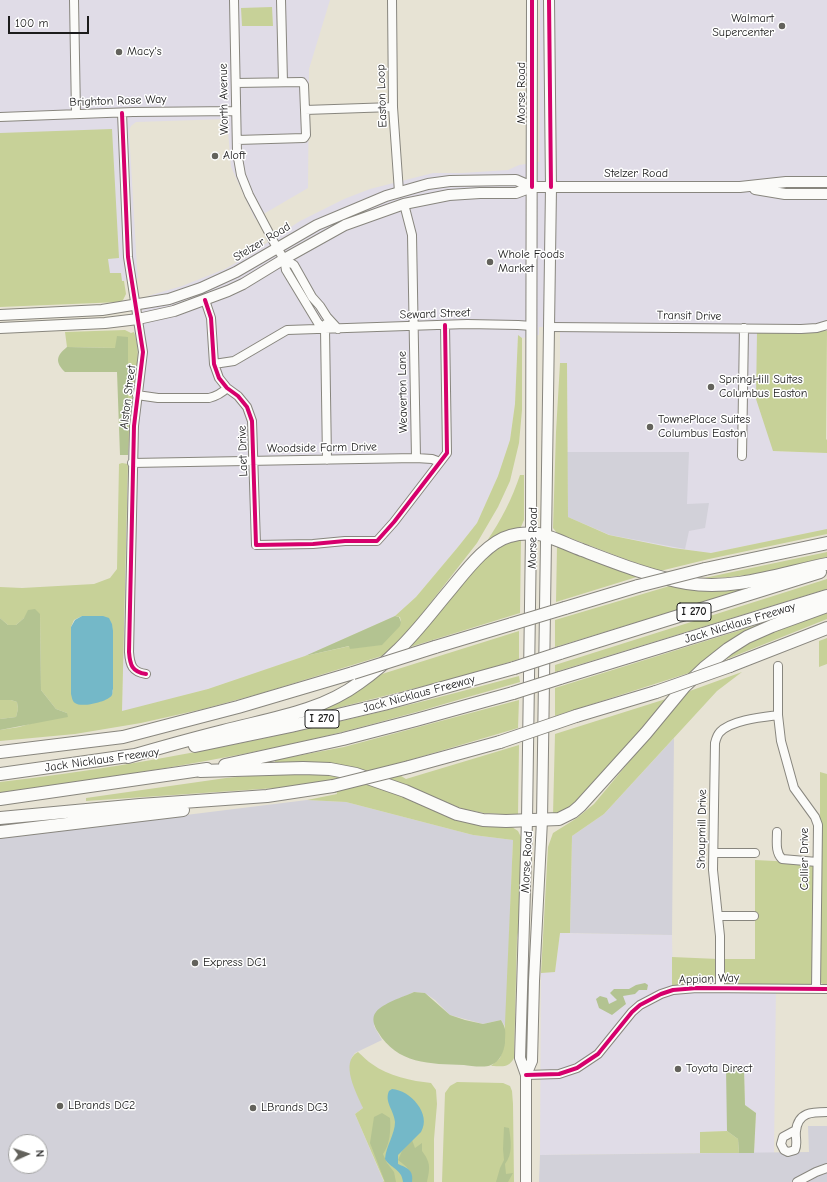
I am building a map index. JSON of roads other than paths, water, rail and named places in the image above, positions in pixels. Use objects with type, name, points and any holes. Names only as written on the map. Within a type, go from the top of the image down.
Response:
[{"type":"highway","points":[[128,756],[324,704],[375,672],[399,650],[463,574],[486,550],[505,537],[518,534],[540,534],[649,574],[693,583],[735,583],[756,580],[827,564]]},
{"type":"highway","points":[[0,751],[123,737],[238,707],[638,586],[705,569],[827,543]]},
{"type":"highway","name":"Jack Nicklaus Freeway","points":[[0,774],[195,746],[291,726],[384,704],[514,668],[827,570]]},
{"type":"highway","name":"Jack Nicklaus Freeway","points":[[0,799],[200,771],[343,739],[513,693],[827,596]]},
{"type":"highway","points":[[200,771],[303,768],[330,770],[356,774],[405,791],[457,814],[483,820],[559,819],[573,812],[580,806],[642,738],[684,687],[728,648],[747,637],[772,626],[827,606]]},
{"type":"highway","points":[[0,832],[217,806],[267,796],[333,786],[500,742],[576,716],[656,692],[730,666],[827,628]]},
{"type":"highway","points":[[0,818],[140,805],[267,796]]},
{"type":"main road","name":"Morse Road","points":[[526,1182],[526,1075],[520,1058],[527,820],[531,534],[532,0]]},
{"type":"main road","name":"Morse Road","points":[[526,1075],[532,1061],[534,981],[542,820],[551,187],[549,0]]},
{"type":"main road","name":"Stelzer Road","points":[[0,314],[102,310],[169,299],[201,288],[236,272],[317,225],[386,196],[428,184],[484,179],[516,180],[532,187]]},
{"type":"main road","points":[[404,204],[404,200],[409,195],[457,181]]},
{"type":"main road","name":"Stelzer Road","points":[[0,328],[105,323],[138,319],[174,311],[243,284],[345,225],[404,204],[449,195],[516,193],[532,187],[740,187],[786,182],[827,182]]},
{"type":"main road","name":"Stelzer Road","points":[[740,187],[785,194],[827,194]]},
{"type":"street","points":[[74,0],[76,114]]},
{"type":"street","name":"Worth Avenue","points":[[234,0],[237,140],[238,160],[241,175],[249,195],[284,259],[286,270],[318,323],[325,329]]},
{"type":"street","points":[[281,0],[283,82]]},
{"type":"street","name":"Easton Loop","points":[[392,0],[393,107],[399,192]]},
{"type":"street","points":[[236,82],[302,82],[304,85],[306,136],[304,138],[237,140]]},
{"type":"street","points":[[305,110],[393,107]]},
{"type":"street","name":"Brighton Rose Way","points":[[0,117],[122,112],[236,111]]},
{"type":"street","name":"Alston Street","points":[[122,112],[128,257],[143,352],[137,395],[132,463],[129,657],[133,668],[138,673],[146,674]]},
{"type":"street","name":"Weaverton Lane","points":[[404,204],[412,235],[416,458]]},
{"type":"street","name":"Worth Avenue","points":[[284,259],[294,265],[312,297],[327,317]]},
{"type":"street","name":"Laet Drive","points":[[205,300],[212,318],[214,364],[219,378],[247,407],[252,421],[256,545],[377,541],[394,522],[440,462]]},
{"type":"street","points":[[306,330],[310,324],[310,309]]},
{"type":"street","points":[[327,317],[338,329]]},
{"type":"street","points":[[327,317],[325,329],[327,460]]},
{"type":"street","points":[[440,462],[447,453],[445,325]]},
{"type":"street","name":"Seward Street","points":[[214,364],[234,361],[284,331],[445,325],[532,326]]},
{"type":"street","name":"Transit Drive","points":[[549,326],[801,329],[817,328],[827,325]]},
{"type":"street","points":[[742,456],[744,328]]},
{"type":"street","points":[[137,395],[158,398],[210,398],[222,393],[227,388]]},
{"type":"street","name":"Woodside Farm Drive","points":[[132,463],[416,458],[440,462]]},
{"type":"street","name":"Collier Drive","points":[[778,666],[778,715],[781,740],[794,788],[815,817],[818,824],[816,990]]},
{"type":"street","name":"Shoupmill Drive","points":[[720,988],[720,936],[719,916],[715,894],[714,852],[715,743],[720,732],[730,725],[761,717],[778,715]]},
{"type":"street","points":[[777,832],[777,850],[778,855],[782,859],[817,862]]},
{"type":"street","points":[[714,852],[755,853]]},
{"type":"street","points":[[719,916],[754,916]]},
{"type":"street","name":"Appian Way","points":[[526,1075],[560,1074],[581,1066],[598,1054],[632,1012],[640,1005],[667,992],[684,988],[827,990]]},
{"type":"street","points":[[796,1130],[801,1118],[805,1114],[827,1112]]},
{"type":"street","points":[[797,1182],[827,1168]]},
{"type":"water","points":[[82,616],[103,616],[109,618],[113,631],[112,695],[110,698],[88,705],[74,702],[71,694],[71,627],[75,620]]},
{"type":"water","points":[[392,1089],[399,1090],[412,1098],[417,1104],[424,1118],[424,1125],[421,1132],[398,1155],[398,1164],[407,1168],[411,1172],[412,1182],[403,1182],[398,1171],[385,1159],[395,1127],[394,1118],[388,1102],[389,1091]]},
{"type":"place","name":"Walmart Supercenter","points":[[782,26]]},
{"type":"place","name":"Macy's","points":[[119,52]]},
{"type":"place","name":"Aloft","points":[[215,156]]},
{"type":"place","name":"Whole Foods Market","points":[[490,262]]},
{"type":"place","name":"SpringHill Suites Columbus Easton","points":[[711,387]]},
{"type":"place","name":"TownePlace Suites Columbus Easton","points":[[650,427]]},
{"type":"place","name":"Express DC1","points":[[195,963]]},
{"type":"place","name":"Toyota Direct","points":[[678,1069]]},
{"type":"place","name":"LBrands DC2","points":[[60,1106]]},
{"type":"place","name":"LBrands DC3","points":[[253,1108]]}]
